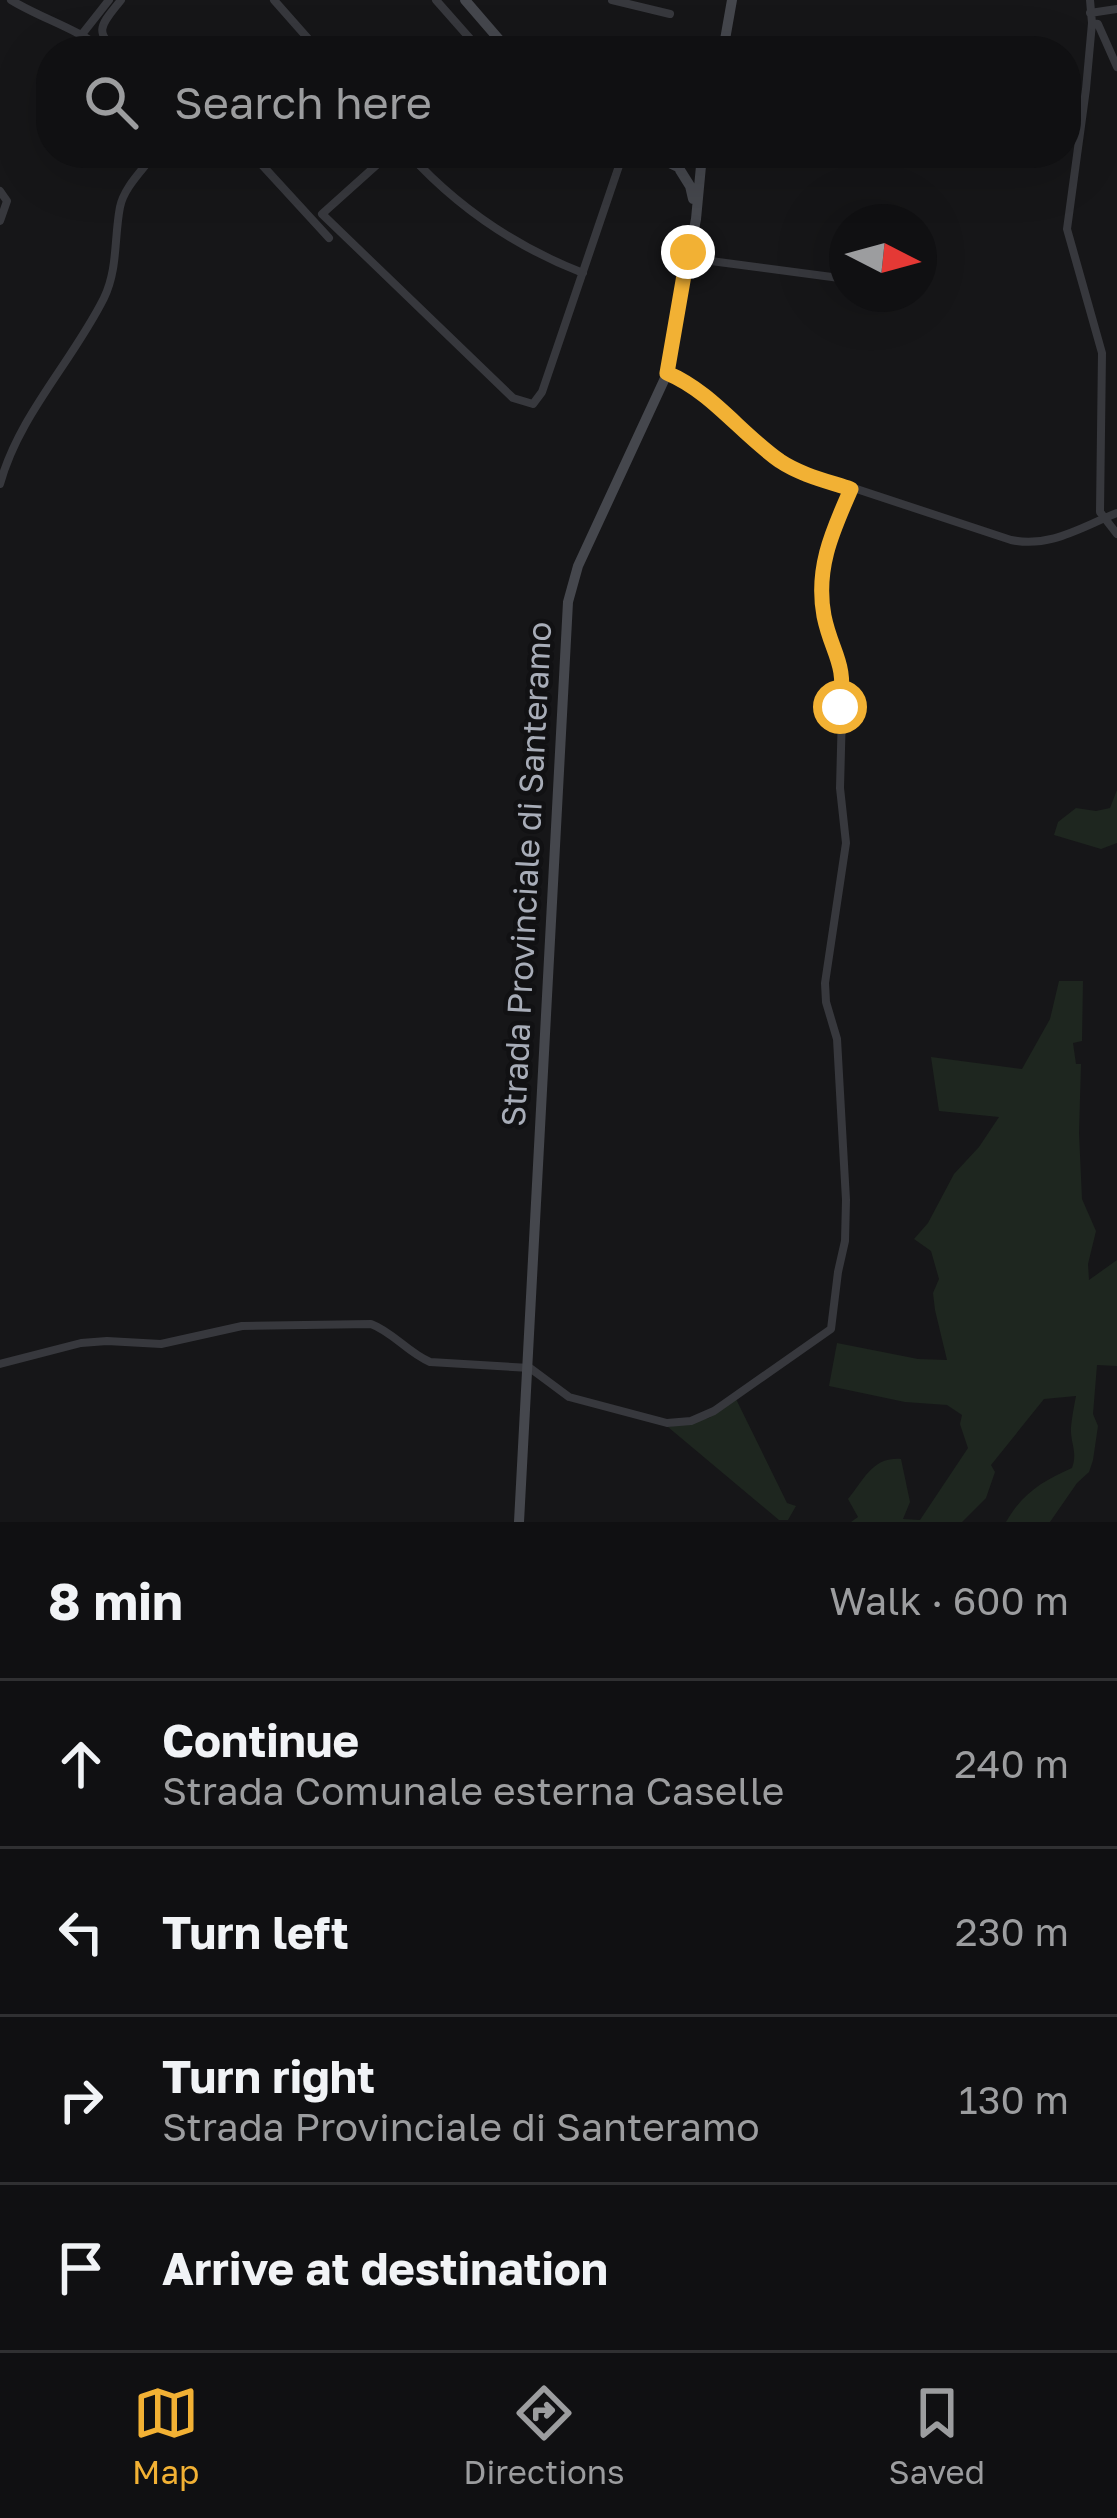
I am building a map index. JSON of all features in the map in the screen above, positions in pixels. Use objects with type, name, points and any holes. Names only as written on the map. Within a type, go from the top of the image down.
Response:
[{"type":"main road","points":[[465,0],[496,36]]},
{"type":"main road","points":[[726,36],[732,0]]},
{"type":"main road","points":[[679,169],[689,173],[693,168]]},
{"type":"main road","points":[[688,255],[701,168]]},
{"type":"main road","points":[[679,169],[694,200],[688,255]]},
{"type":"main road","name":"Strada Provinciale di Santeramo","points":[[519,1522],[568,602],[578,566],[667,373],[688,255]]},
{"type":"street","points":[[11,0],[87,36]]},
{"type":"street","points":[[83,33],[109,0]]},
{"type":"street","points":[[104,36],[102,26],[121,0]]},
{"type":"street","points":[[274,0],[306,36]]},
{"type":"street","points":[[436,0],[468,36]]},
{"type":"street","points":[[612,0],[657,5],[670,14]]},
{"type":"street","points":[[1081,130],[1090,0]]},
{"type":"street","points":[[1091,18],[1117,9]]},
{"type":"street","points":[[1091,18],[1117,67]]},
{"type":"street","points":[[0,484],[16,439],[105,296],[122,201],[145,168]]},
{"type":"street","points":[[265,168],[329,238]]},
{"type":"street","points":[[373,168],[322,214],[513,398],[533,404],[539,400],[618,168]]},
{"type":"street","points":[[423,168],[491,226],[583,273]]},
{"type":"street","points":[[1075,168],[1067,224],[1102,353],[1100,512],[1117,534]]},
{"type":"street","points":[[0,191],[7,201],[0,221]]},
{"type":"street","points":[[688,255],[829,276]]},
{"type":"street","points":[[667,373],[710,399],[781,462],[851,489],[1026,542],[1060,538],[1117,513]]},
{"type":"street","points":[[0,1364],[98,1341],[161,1344],[242,1325],[376,1325],[430,1362],[527,1368],[583,1402],[653,1421],[691,1421],[719,1409],[824,1336],[833,1324],[846,1210],[837,1039],[825,982],[846,843],[840,788],[842,672],[826,623],[823,594],[827,544],[851,489]]},
{"type":"shaded area","points":[[1117,790],[1117,843],[1101,849],[1054,835],[1058,822],[1076,808],[1110,808]]},
{"type":"shaded area","points":[[1059,981],[1083,981],[1082,1041],[1073,1043],[1076,1064],[1081,1064],[1082,1199],[1096,1231],[1089,1280],[1117,1260],[1117,1366],[1097,1365],[1093,1414],[1098,1426],[1089,1472],[1050,1522],[1006,1522],[1034,1489],[1072,1468],[1076,1396],[1044,1399],[991,1465],[995,1472],[986,1498],[962,1522],[851,1522],[858,1517],[848,1499],[876,1466],[891,1459],[901,1459],[910,1502],[903,1519],[920,1520],[968,1448],[962,1415],[947,1405],[905,1402],[829,1386],[837,1343],[947,1360],[933,1293],[939,1279],[931,1251],[914,1239],[954,1174],[999,1117],[939,1111],[931,1057],[1022,1069],[1050,1019]]},
{"type":"shaded area","points":[[736,1399],[787,1503],[796,1506],[788,1520],[779,1520],[668,1427],[709,1418]]},
{"type":"route","points":[[688,252],[667,373],[710,399],[781,462],[851,489],[827,544],[823,594],[826,623],[841,664],[840,707]]}]
